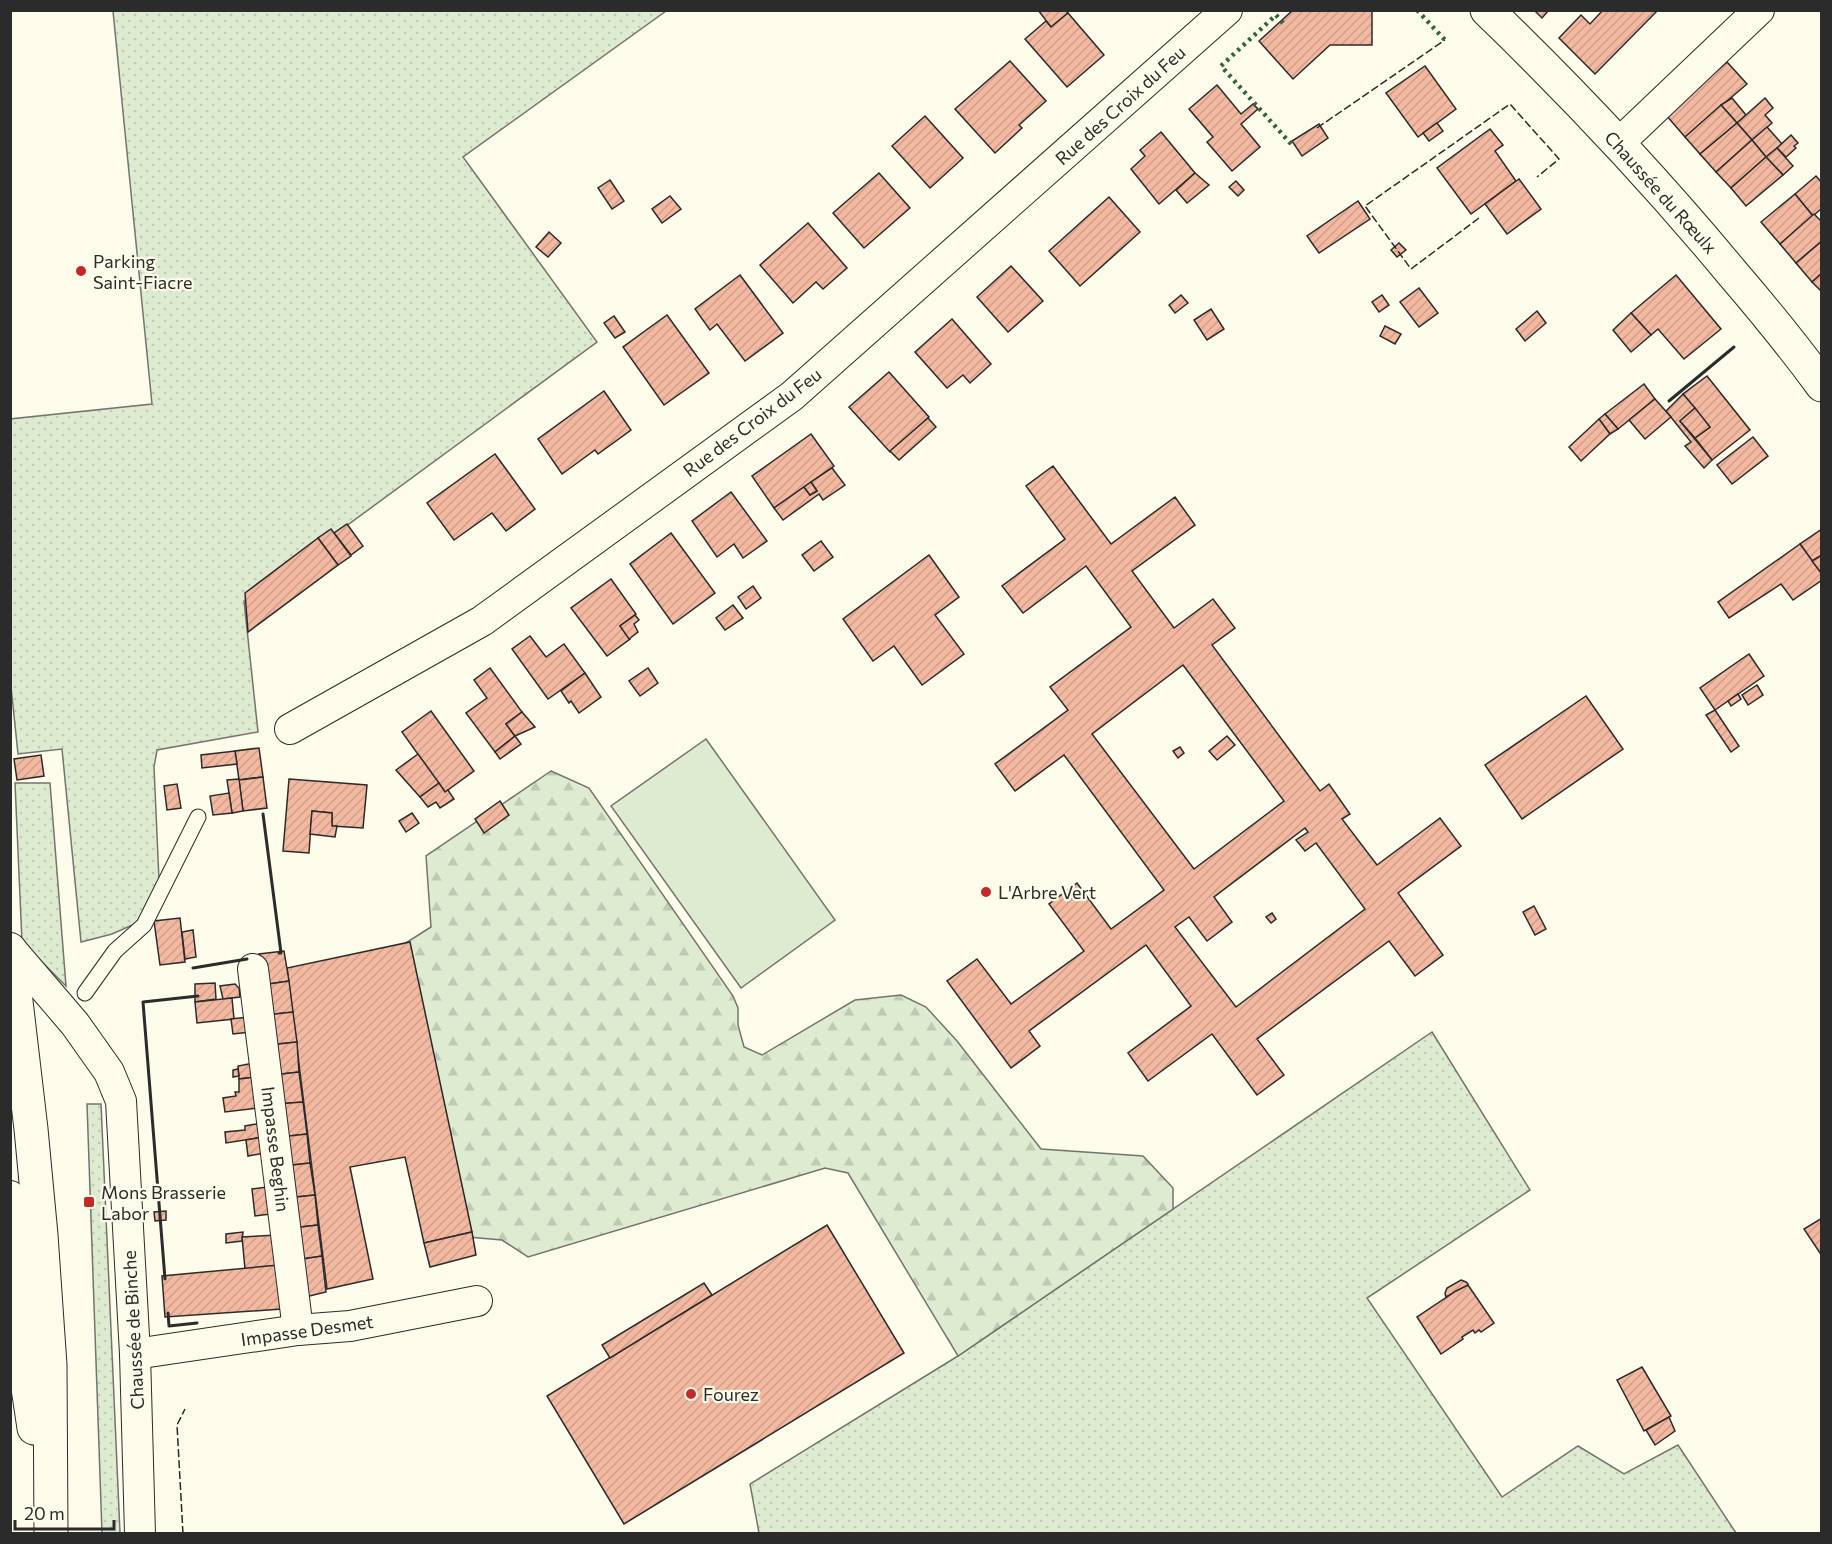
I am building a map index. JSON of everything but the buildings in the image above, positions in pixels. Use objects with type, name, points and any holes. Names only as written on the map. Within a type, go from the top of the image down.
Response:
[{"type":"main road","name":"Chaussée du Rœulx","points":[[1487,10],[1619,143],[1691,222],[1776,325],[1821,385]]},
{"type":"main road","name":"Chaussée de Binche","points":[[10,949],[31,1129],[50,1365],[50,1533]]},
{"type":"main road","name":"Chaussée de Binche","points":[[10,1267],[50,1533]]},
{"type":"street","name":"Rue des Croix du Feu","points":[[290,729],[482,621],[792,396],[1227,10]]},
{"type":"street","points":[[1619,143],[1758,10]]},
{"type":"street","name":"Chaussée de Binche","points":[[10,949],[75,1024],[109,1072],[121,1101],[135,1354],[140,1533]]},
{"type":"street","name":"Impasse Beghin","points":[[253,969],[298,1330]]},
{"type":"street","name":"Chaussée de Binche","points":[[10,1196],[14,1202],[33,1314],[50,1365]]},
{"type":"street","name":"Impasse Desmet","points":[[135,1354],[298,1330],[350,1326],[477,1301]]},
{"type":"lane","points":[[85,993],[115,951],[144,925],[198,817]]},
{"type":"green space","points":[[113,11],[666,11],[463,157],[597,342],[244,601],[258,732],[157,750],[154,767],[159,880],[137,923],[112,934],[81,942],[62,749],[18,754],[10,677],[10,419],[152,404]]},
{"type":"green space","points":[[706,739],[835,920],[741,988],[611,806]]},
{"type":"green space","points":[[551,771],[589,788],[733,996],[738,1008],[738,1025],[744,1047],[762,1055],[855,1000],[901,995],[926,1007],[957,1041],[1041,1149],[1143,1156],[1173,1188],[1173,1209],[958,1356],[848,1173],[825,1168],[528,1257],[502,1240],[468,1237],[385,956],[431,927],[426,856]]},
{"type":"green space","points":[[15,783],[50,783],[66,986],[22,942]]},
{"type":"green space","points":[[1432,1032],[1530,1190],[1367,1298],[1502,1497],[1578,1446],[1624,1474],[1678,1445],[1736,1533],[759,1533],[750,1484],[958,1356]]},
{"type":"green space","points":[[87,1104],[101,1104],[120,1533],[102,1533]]},
{"type":"hedge","points":[[1417,10],[1445,40]]},
{"type":"hedge","points":[[1283,23],[1276,15],[1221,66],[1292,145]]},
{"type":"fence","points":[[1317,128],[1445,40]]},
{"type":"fence","points":[[1479,218],[1411,269],[1365,206],[1510,104],[1559,159],[1537,177]]},
{"type":"fence","points":[[183,1534],[177,1425],[185,1409]]},
{"type":"wall","points":[[1669,401],[1734,347]]},
{"type":"wall","points":[[263,814],[281,953],[279,953]]},
{"type":"wall","points":[[193,968],[247,959]]},
{"type":"wall","points":[[165,1279],[143,1002],[198,996]]},
{"type":"wall","points":[[168,1313],[169,1326],[197,1323]]},
{"type":"place","name":"Parking Saint-Fiacre","points":[[81,271]]},
{"type":"place","name":"L'Arbre Vert","points":[[986,892]]},
{"type":"place","name":"Mons Brasserie Labor","points":[[89,1202]]},
{"type":"place","name":"Fourez","points":[[691,1394]]}]
